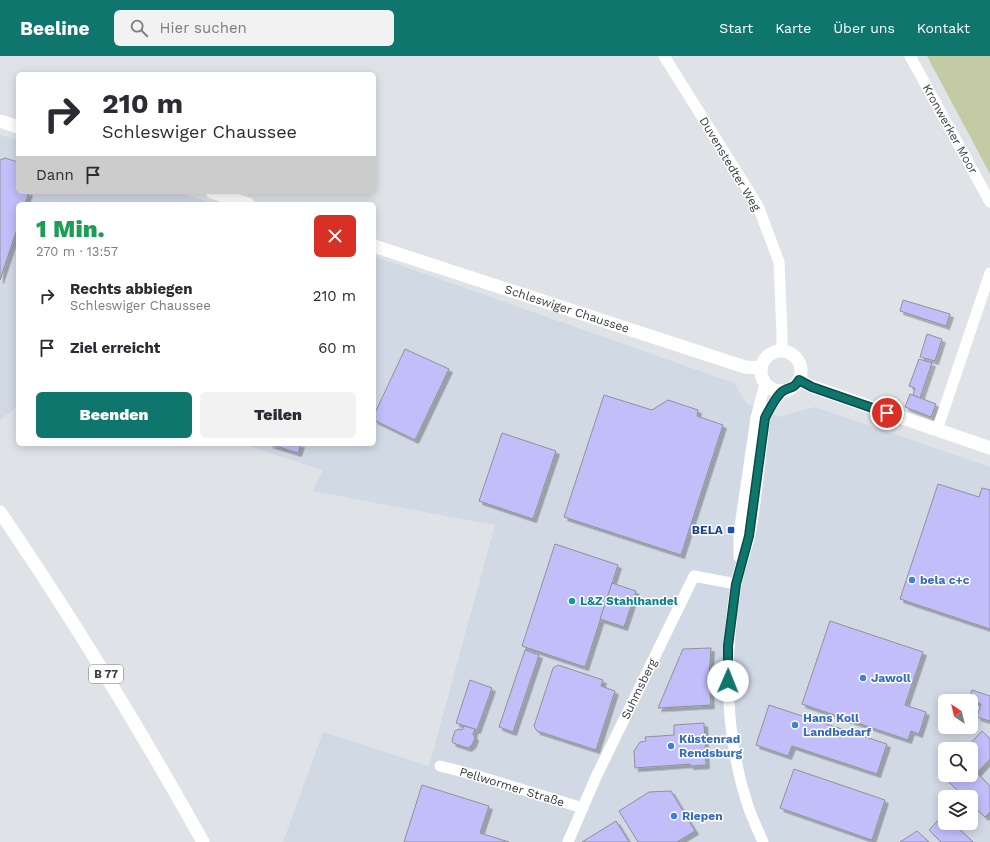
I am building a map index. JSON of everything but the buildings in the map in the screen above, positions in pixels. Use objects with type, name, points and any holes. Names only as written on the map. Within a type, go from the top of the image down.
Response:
[{"type":"main road","points":[[0,121],[16,126]]},
{"type":"main road","points":[[218,194],[242,202]]},
{"type":"main road","name":"Schleswiger Chaussee","points":[[376,247],[745,367],[761,368]]},
{"type":"main road","points":[[776,351],[782,351],[788,352],[797,359],[801,371],[799,380],[794,387],[783,391],[772,389],[765,384],[761,375],[761,368],[767,356],[776,351]]},
{"type":"main road","points":[[799,380],[812,387],[990,448]]},
{"type":"main road","name":"B 77","points":[[0,512],[41,571],[108,678],[203,842]]},
{"type":"street","name":"Duvenstedter Weg","points":[[664,56],[758,206],[779,262],[782,351]]},
{"type":"street","name":"Kronwerker Moor","points":[[910,56],[990,202]]},
{"type":"street","points":[[937,430],[990,273]]},
{"type":"street","points":[[739,569],[739,533],[756,418],[765,384]]},
{"type":"street","points":[[763,842],[748,806],[737,764],[730,725],[728,646],[736,584],[749,536],[765,418],[770,407],[783,391]]},
{"type":"street","name":"Suhmsberg","points":[[568,842],[596,777],[694,576],[736,584]]},
{"type":"street","name":"Pellwormer Straße","points":[[440,766],[500,782],[583,808]]},
{"type":"shaded area","points":[[0,135],[16,139],[16,194],[185,194],[209,202],[16,202],[16,408],[0,420]]},
{"type":"shaded area","points":[[376,257],[734,383],[747,404],[779,417],[815,407],[990,467],[990,842],[283,842],[323,732],[429,766],[495,525],[312,491],[323,470],[248,446],[376,446]]},
{"type":"green space","points":[[927,56],[990,56],[990,174]]},
{"type":"place","name":"BELA","points":[[731,530]]},
{"type":"place","name":"bela c+c","points":[[912,580]]},
{"type":"place","name":"L&Z Stahlhandel","points":[[572,601]]},
{"type":"place","name":"Jawoll","points":[[863,678]]},
{"type":"place","name":"Hans Koll Landbedarf","points":[[795,725]]},
{"type":"place","name":"Küstenrad Rendsburg","points":[[671,746]]},
{"type":"place","name":"Riepen","points":[[674,816]]},
{"type":"route","points":[[728,681],[728,646],[736,584],[749,536],[765,418],[770,407],[783,391],[794,387],[799,380],[812,387],[887,413]]}]
